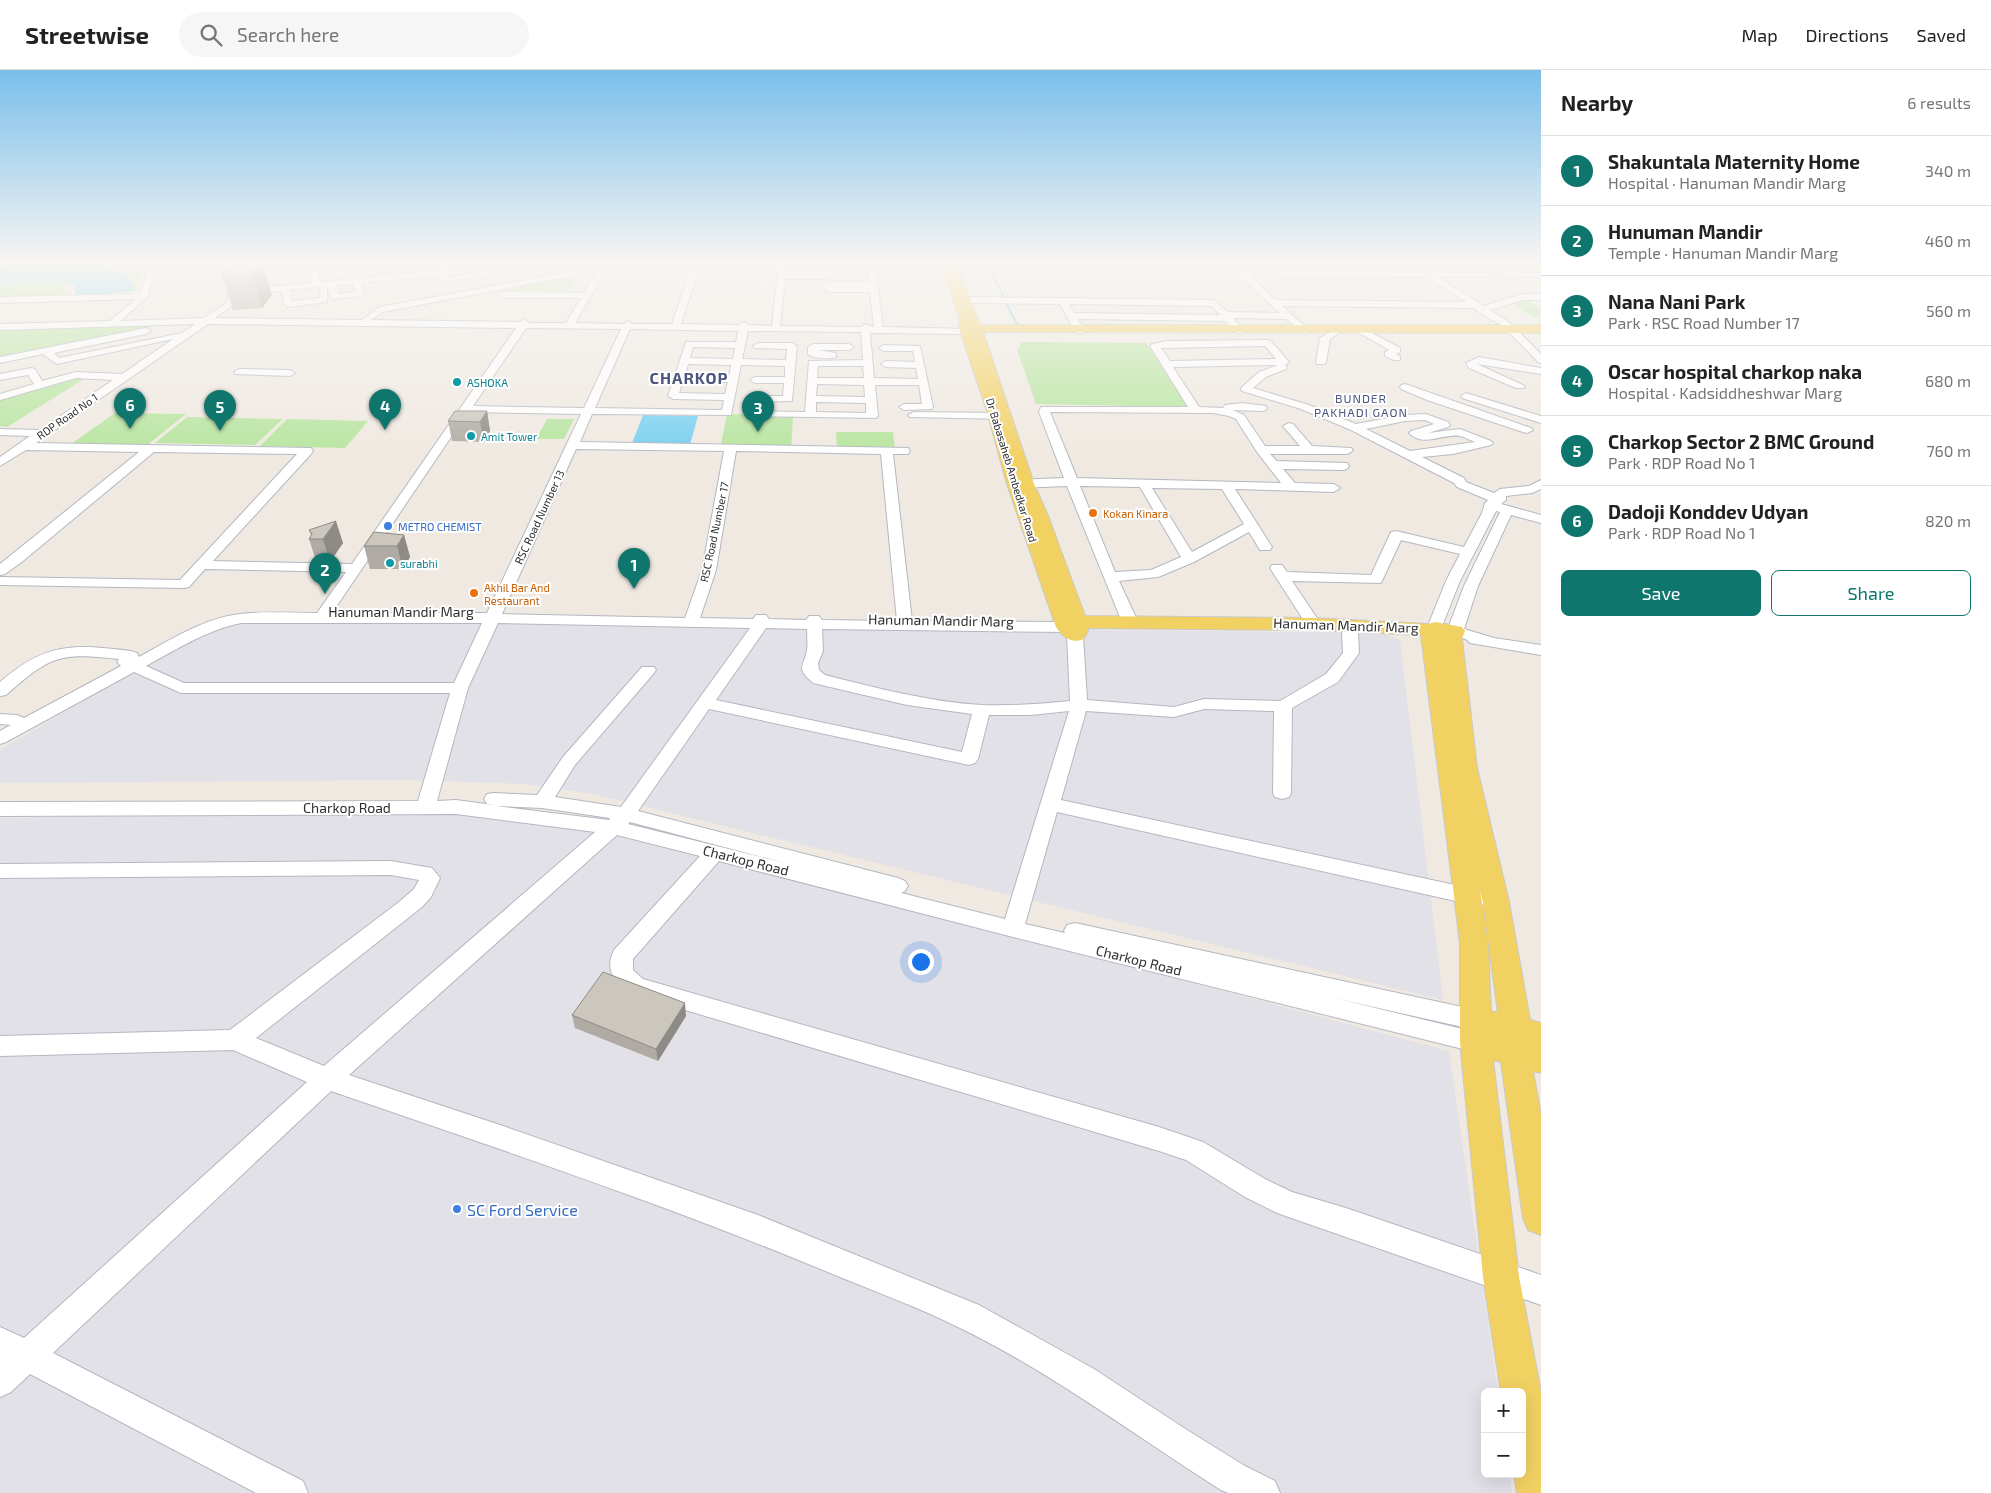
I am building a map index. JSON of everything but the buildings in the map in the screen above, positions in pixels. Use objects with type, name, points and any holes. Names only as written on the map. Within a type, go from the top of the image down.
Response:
[{"type":"main road","points":[[970,330],[980,356]]},
{"type":"main road","points":[[973,330],[980,356]]},
{"type":"main road","points":[[980,356],[1074,330]]},
{"type":"main road","points":[[1317,330],[1351,330]]},
{"type":"main road","name":"Dr Babasaheb Ambedkar Road","points":[[980,356],[1021,484],[1034,516],[1034,538],[1072,627]]},
{"type":"main road","name":"Hanuman Mandir Marg","points":[[1072,627],[1130,622],[1313,624],[1443,633]]},
{"type":"main road","name":"Hanuman Mandir Marg","points":[[1072,627],[1350,634],[1383,630]]},
{"type":"main road","points":[[1443,633],[1467,896],[1474,943],[1476,1031],[1501,1277],[1520,1388]]},
{"type":"main road","points":[[1443,633],[1466,768],[1528,1045],[1541,1218]]},
{"type":"main road","points":[[1476,1031],[1528,1045]]},
{"type":"main road","points":[[1526,1423],[1538,1493]]},
{"type":"street","points":[[0,360],[139,330]]},
{"type":"street","points":[[149,330],[47,352],[56,361],[188,333]]},
{"type":"street","name":"RDP Road No 1","points":[[0,462],[192,330]]},
{"type":"street","points":[[324,614],[520,330]]},
{"type":"street","name":"RSC Road Number 13","points":[[428,801],[460,688],[624,330]]},
{"type":"street","points":[[466,409],[727,413],[742,385],[743,330]]},
{"type":"street","points":[[865,330],[870,396]]},
{"type":"street","points":[[888,330],[980,356]]},
{"type":"street","points":[[1361,330],[1396,350],[1388,354],[1397,358]]},
{"type":"street","points":[[1513,330],[1540,364]]},
{"type":"street","points":[[1321,362],[1324,338],[1337,331]]},
{"type":"street","points":[[137,333],[147,342]]},
{"type":"street","points":[[106,340],[114,348]]},
{"type":"street","points":[[1165,364],[1284,362],[1268,344],[1157,345],[1155,347],[1165,364],[1196,410]]},
{"type":"street","points":[[758,346],[792,346],[790,372]]},
{"type":"street","points":[[849,347],[813,347],[813,354],[868,359]]},
{"type":"street","points":[[885,360],[917,348],[928,407],[908,411],[1000,416]]},
{"type":"street","points":[[1,375],[51,361],[41,352]]},
{"type":"street","points":[[811,394],[813,362],[868,359]]},
{"type":"street","points":[[885,360],[922,378]]},
{"type":"street","points":[[1498,389],[1520,386],[1471,363],[1479,360],[1540,364]]},
{"type":"street","points":[[92,365],[84,368],[86,373],[111,374]]},
{"type":"street","points":[[125,365],[141,365]]},
{"type":"street","points":[[1283,367],[1269,370],[1258,376],[1246,389],[1305,408],[1355,428],[1499,503],[1541,519]]},
{"type":"street","points":[[681,370],[742,385],[811,394],[870,396],[922,378]]},
{"type":"street","points":[[681,370],[742,385],[787,409]]},
{"type":"street","points":[[681,370],[742,385],[790,372]]},
{"type":"street","points":[[1,375],[31,371],[40,386]]},
{"type":"street","points":[[239,372],[290,373]]},
{"type":"street","points":[[742,385],[790,372]]},
{"type":"street","points":[[742,385],[790,372]]},
{"type":"street","points":[[811,394],[847,372]]},
{"type":"street","points":[[1,375],[11,394]]},
{"type":"street","points":[[0,397],[76,375],[124,376]]},
{"type":"street","points":[[891,396],[922,378]]},
{"type":"street","points":[[1406,387],[1432,398],[1527,430]]},
{"type":"street","points":[[1475,393],[1541,420]]},
{"type":"street","points":[[811,394],[870,396]]},
{"type":"street","points":[[1227,411],[1228,407],[1262,408]]},
{"type":"street","points":[[1130,622],[1071,482],[1044,412],[1045,409],[1227,411],[1240,418],[1291,487]]},
{"type":"street","points":[[1355,428],[1405,418],[1426,417],[1487,443]]},
{"type":"street","points":[[1444,425],[1415,433],[1424,438],[1460,432]]},
{"type":"street","points":[[1289,426],[1309,450]]},
{"type":"street","points":[[1406,455],[1454,450],[1487,443],[1541,426]]},
{"type":"street","points":[[0,432],[42,433]]},
{"type":"street","points":[[0,581],[184,584],[307,451],[23,446]]},
{"type":"street","points":[[571,447],[731,447],[904,451]]},
{"type":"street","name":"RSC Road Number 17","points":[[692,620],[709,570],[731,447]]},
{"type":"street","points":[[0,570],[18,558],[150,448]]},
{"type":"street","points":[[886,450],[905,622]]},
{"type":"street","points":[[1262,450],[1347,450]]},
{"type":"street","points":[[1274,465],[1343,466]]},
{"type":"street","points":[[1021,484],[1071,482],[1334,488]]},
{"type":"street","points":[[1144,484],[1189,559]]},
{"type":"street","points":[[1443,633],[1493,544],[1500,494],[1532,489],[1541,484]]},
{"type":"street","points":[[1226,486],[1265,546]]},
{"type":"street","points":[[1443,633],[1453,581],[1489,513],[1499,503]]},
{"type":"street","points":[[1110,577],[1153,574],[1189,559],[1252,525]]},
{"type":"street","points":[[1313,624],[1279,571],[1376,580],[1396,535],[1468,552]]},
{"type":"street","points":[[201,565],[356,568]]},
{"type":"street","points":[[0,729],[9,720],[129,661],[222,622],[241,618],[324,614],[494,615],[692,620],[905,622],[1072,627]]},
{"type":"street","points":[[0,1381],[14,1349],[327,1079],[619,820],[706,703],[761,621]]},
{"type":"street","points":[[815,622],[815,651],[810,663],[811,672],[819,679],[907,700],[982,710],[1031,710],[1079,705],[1174,712],[1204,704],[1283,706],[1332,678],[1351,653],[1350,634]]},
{"type":"street","name":"Dr Babasaheb Ambedkar Road","points":[[1015,923],[1079,705],[1072,627]]},
{"type":"street","name":"Hanuman Mandir Marg","points":[[1443,633],[1541,650]]},
{"type":"street","points":[[0,691],[32,664],[60,652],[73,650],[129,661],[181,688],[460,688]]},
{"type":"street","points":[[0,738],[129,661]]},
{"type":"street","points":[[542,802],[569,761],[648,670]]},
{"type":"street","points":[[706,703],[970,759],[982,710]]},
{"type":"street","points":[[1282,794],[1283,706]]},
{"type":"street","name":"Charkop Road","points":[[0,798],[542,802],[619,820],[1015,923]]},
{"type":"street","name":"Charkop Road","points":[[0,809],[428,801],[456,807],[518,814],[619,820],[716,852],[1476,1031]]},
{"type":"street","points":[[1049,804],[1496,902]]},
{"type":"street","points":[[716,852],[622,956],[619,966],[620,972],[636,986],[1159,1139],[1194,1152],[1255,1188],[1287,1204],[1346,1222],[1541,1290]]},
{"type":"street","points":[[0,871],[391,868],[425,873],[430,878],[422,896],[235,1040]]},
{"type":"street","points":[[0,1046],[235,1040],[327,1079],[506,1139],[758,1228],[968,1316],[1083,1380],[1175,1442],[1234,1478],[1263,1493]]},
{"type":"street","points":[[14,1349],[291,1493]]},
{"type":"shaded area","points":[[225,620],[1380,633],[1400,640],[1443,1000],[592,794],[523,784],[411,780],[0,783],[0,750],[137,669]]},
{"type":"shaded area","points":[[411,809],[523,819],[657,841],[1449,1051],[1497,1388],[1481,1388],[1481,1478],[1510,1478],[1512,1493],[0,1493],[0,818]]},
{"type":"green space","points":[[0,330],[134,330],[0,356]]},
{"type":"green space","points":[[1022,342],[1146,343],[1188,407],[1036,404],[1017,350]]},
{"type":"green space","points":[[74,377],[87,377],[7,427],[0,426],[0,398]]},
{"type":"green space","points":[[115,413],[186,414],[146,446],[71,444]]},
{"type":"green space","points":[[727,414],[793,415],[791,451],[720,449]]},
{"type":"green space","points":[[187,417],[283,419],[255,445],[155,443]]},
{"type":"green space","points":[[287,419],[368,421],[345,448],[260,446]]},
{"type":"green space","points":[[547,419],[574,419],[564,439],[536,439]]},
{"type":"green space","points":[[836,432],[893,432],[895,449],[837,449]]},
{"type":"water","points":[[643,415],[698,416],[689,448],[631,446]]},
{"type":"place","name":"ASHOKA","points":[[457,382]]},
{"type":"place","name":"Dadoji Konddev Udyan","points":[[130,429]]},
{"type":"place","name":"Oscar hospital charkop naka","points":[[385,430]]},
{"type":"place","name":"Charkop Sector 2 BMC Ground","points":[[220,431]]},
{"type":"place","name":"Nana Nani Park","points":[[758,432]]},
{"type":"place","name":"Amit Tower","points":[[471,436]]},
{"type":"place","name":"Kokan Kinara","points":[[1093,513]]},
{"type":"place","name":"METRO CHEMIST","points":[[388,526]]},
{"type":"place","name":"surabhi","points":[[390,563]]},
{"type":"place","name":"Shakuntala Maternity Home","points":[[634,589]]},
{"type":"place","name":"Akhil Bar And Restaurant","points":[[474,593]]},
{"type":"place","name":"Hunuman Mandir","points":[[325,594]]},
{"type":"place","name":"SC Ford Service","points":[[457,1209]]},
{"type":"district","name":"CHARKOP","points":[[689,377]]},
{"type":"district","name":"BUNDER PAKHADI GAON","points":[[1361,405]]}]
